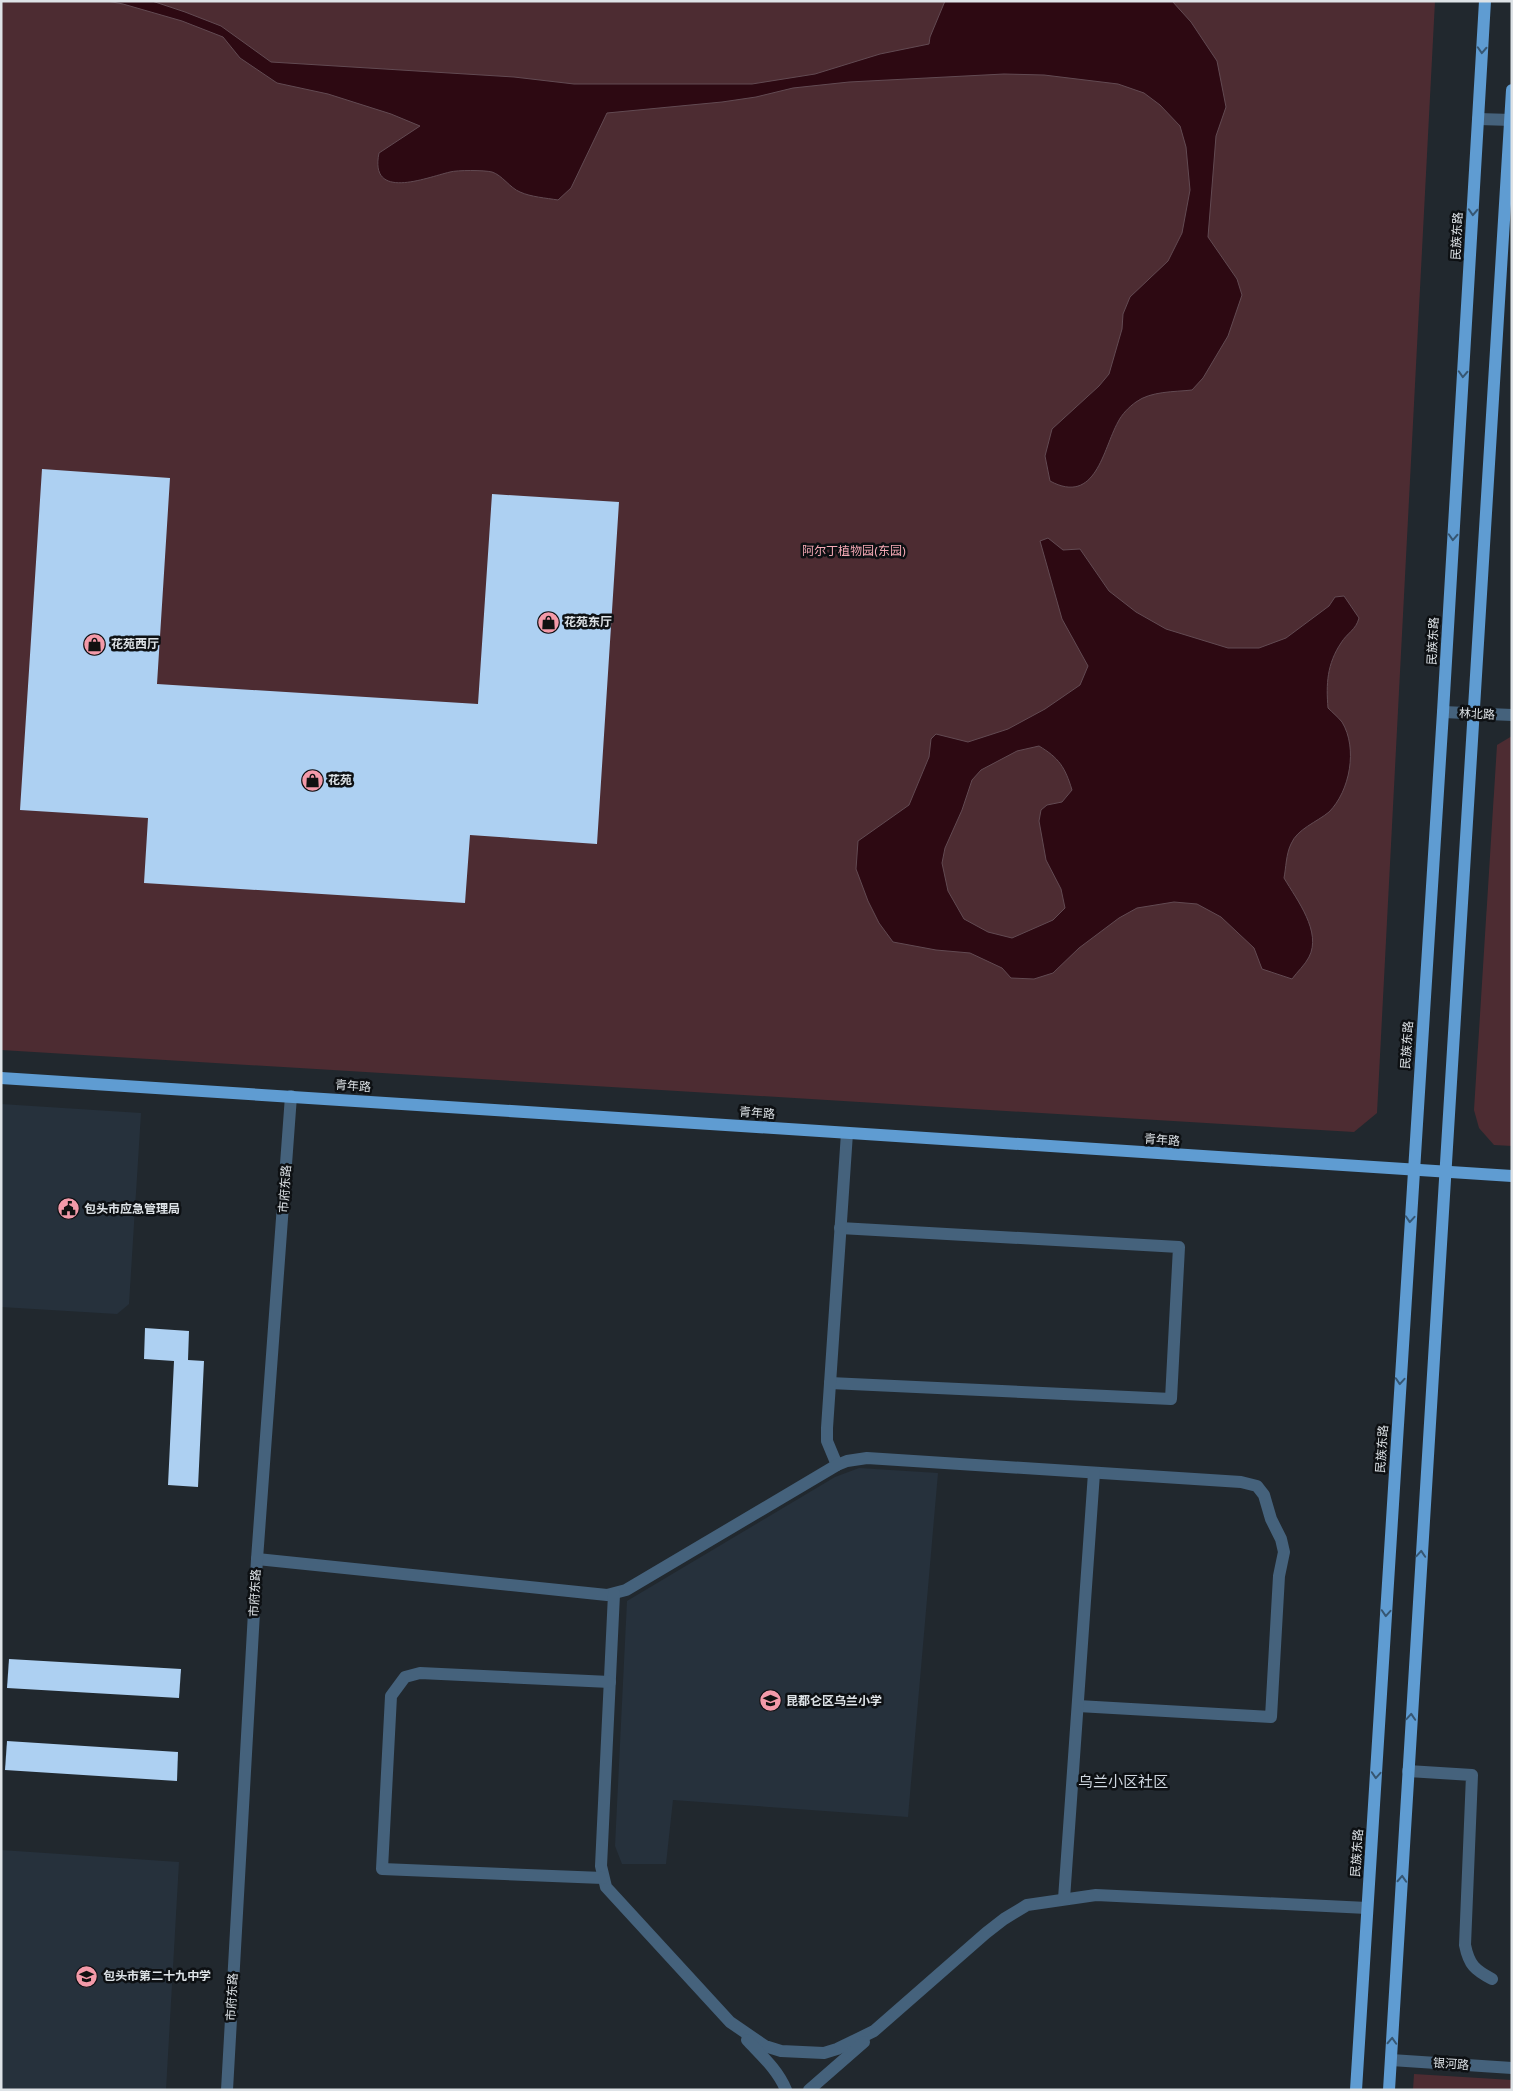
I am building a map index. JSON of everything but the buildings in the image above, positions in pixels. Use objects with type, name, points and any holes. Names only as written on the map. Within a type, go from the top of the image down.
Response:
[{"type":"main road","name":"民族东路","points":[[1356,2090],[1443,712],[1485,1]]},
{"type":"main road","points":[[1389,2090],[1512,90]]},
{"type":"main road","name":"青年路","points":[[1,1078],[1512,1176]]},
{"type":"street","points":[[1478,119],[1511,120]]},
{"type":"street","name":"林北路","points":[[1443,712],[1512,716]]},
{"type":"street","name":"市府东路","points":[[227,2090],[257,1559],[291,1096]]},
{"type":"street","points":[[837,1465],[828,1441],[830,1382],[847,1133]]},
{"type":"street","points":[[830,1382],[1171,1400],[1179,1246],[840,1228]]},
{"type":"street","points":[[257,1559],[597,1595],[614,1594],[626,1590],[837,1465],[847,1461],[867,1458],[1241,1482],[1257,1486],[1264,1495],[1284,1552],[1279,1576],[1271,1717],[1078,1706]]},
{"type":"street","points":[[1064,1899],[1094,1473]]},
{"type":"street","points":[[614,1594],[601,1866],[602,1878],[606,1887],[773,2069],[783,2082],[786,2090]]},
{"type":"street","points":[[602,1878],[382,1869],[391,1696],[393,1690],[406,1677],[420,1673],[610,1682]]},
{"type":"street","points":[[1408,1772],[1472,1775],[1465,1945],[1467,1958],[1477,1971],[1492,1979]]},
{"type":"street","points":[[810,2090],[918,1991],[1004,1919],[1027,1905],[1096,1895],[1367,1908]]},
{"type":"street","points":[[732,2023],[765,2046],[781,2051],[805,2053],[837,2049],[874,2032]]},
{"type":"street","name":"银河路","points":[[1391,2060],[1512,2068]]},
{"type":"shaded area","points":[[107,1],[152,1],[185,12],[221,26],[271,62],[514,77],[574,84],[752,84],[815,74],[880,54],[929,44],[930,37],[945,1],[1172,1],[1191,22],[1217,61],[1226,107],[1216,136],[1208,237],[1237,279],[1242,295],[1228,336],[1203,378],[1192,390],[1156,394],[1142,398],[1133,404],[1120,419],[1096,471],[1088,480],[1078,486],[1066,487],[1050,481],[1045,456],[1052,429],[1099,386],[1109,374],[1122,329],[1123,314],[1130,297],[1168,261],[1182,233],[1190,190],[1186,147],[1180,126],[1160,105],[1144,93],[1118,84],[1044,75],[1004,74],[849,82],[793,88],[756,97],[722,102],[607,113],[571,188],[558,200],[520,192],[499,176],[488,171],[453,171],[414,181],[390,182],[382,177],[378,168],[379,153],[420,126],[391,114],[328,94],[277,83],[240,58],[223,37],[182,21]]},
{"type":"shaded area","points":[[1048,538],[1063,550],[1080,549],[1109,591],[1136,612],[1166,629],[1228,648],[1259,648],[1286,638],[1329,606],[1335,597],[1344,596],[1359,618],[1356,626],[1336,651],[1328,674],[1328,708],[1342,722],[1350,744],[1347,781],[1342,793],[1329,812],[1302,830],[1294,839],[1287,857],[1284,878],[1306,916],[1312,937],[1309,957],[1292,979],[1262,969],[1254,948],[1221,917],[1197,904],[1174,902],[1137,908],[1119,918],[1079,948],[1053,973],[1034,979],[1011,978],[1002,968],[970,953],[936,950],[893,942],[879,923],[856,869],[858,841],[909,805],[929,757],[931,739],[936,734],[968,742],[1008,729],[1045,709],[1080,685],[1088,666],[1062,619],[1040,541]],"holes":[[[1039,746],[1046,750],[1060,764],[1067,775],[1072,790],[1062,802],[1047,805],[1041,810],[1039,821],[1046,860],[1061,889],[1065,908],[1053,920],[1012,938],[988,932],[964,919],[948,891],[942,863],[945,848],[962,810],[972,780],[981,770],[1017,751]]]},
{"type":"shaded area","name":"包头市应急管理局","points":[[1,1104],[141,1113],[129,1304],[117,1314],[1,1307]]},
{"type":"shaded area","name":"昆都仑区乌兰小学","points":[[859,1468],[938,1473],[908,1817],[673,1800],[666,1864],[622,1864],[615,1846],[627,1601],[835,1477]]},
{"type":"shaded area","name":"包头市第二十九中学","points":[[1,1850],[179,1862],[166,2090],[1,2090]]},
{"type":"green space","name":"阿尔丁植物园(东园)","points":[[1,1],[1435,1],[1377,1113],[1354,1132],[1,1050]]},
{"type":"green space","points":[[1512,736],[1512,1146],[1494,1145],[1479,1128],[1474,1110],[1497,745]]},
{"type":"green space","points":[[1414,2074],[1512,2080],[1512,2090],[1413,2090]]},
{"type":"place","name":"花苑东厅","points":[[548,622]]},
{"type":"place","name":"花苑西厅","points":[[95,644]]},
{"type":"place","name":"花苑","points":[[312,780]]},
{"type":"place","name":"包头市应急管理局","points":[[68,1209]]},
{"type":"place","name":"昆都仑区乌兰小学","points":[[770,1701]]},
{"type":"place","name":"包头市第二十九中学","points":[[87,1976]]},
{"type":"district","name":"乌兰小区社区","points":[[1123,1782]]}]
